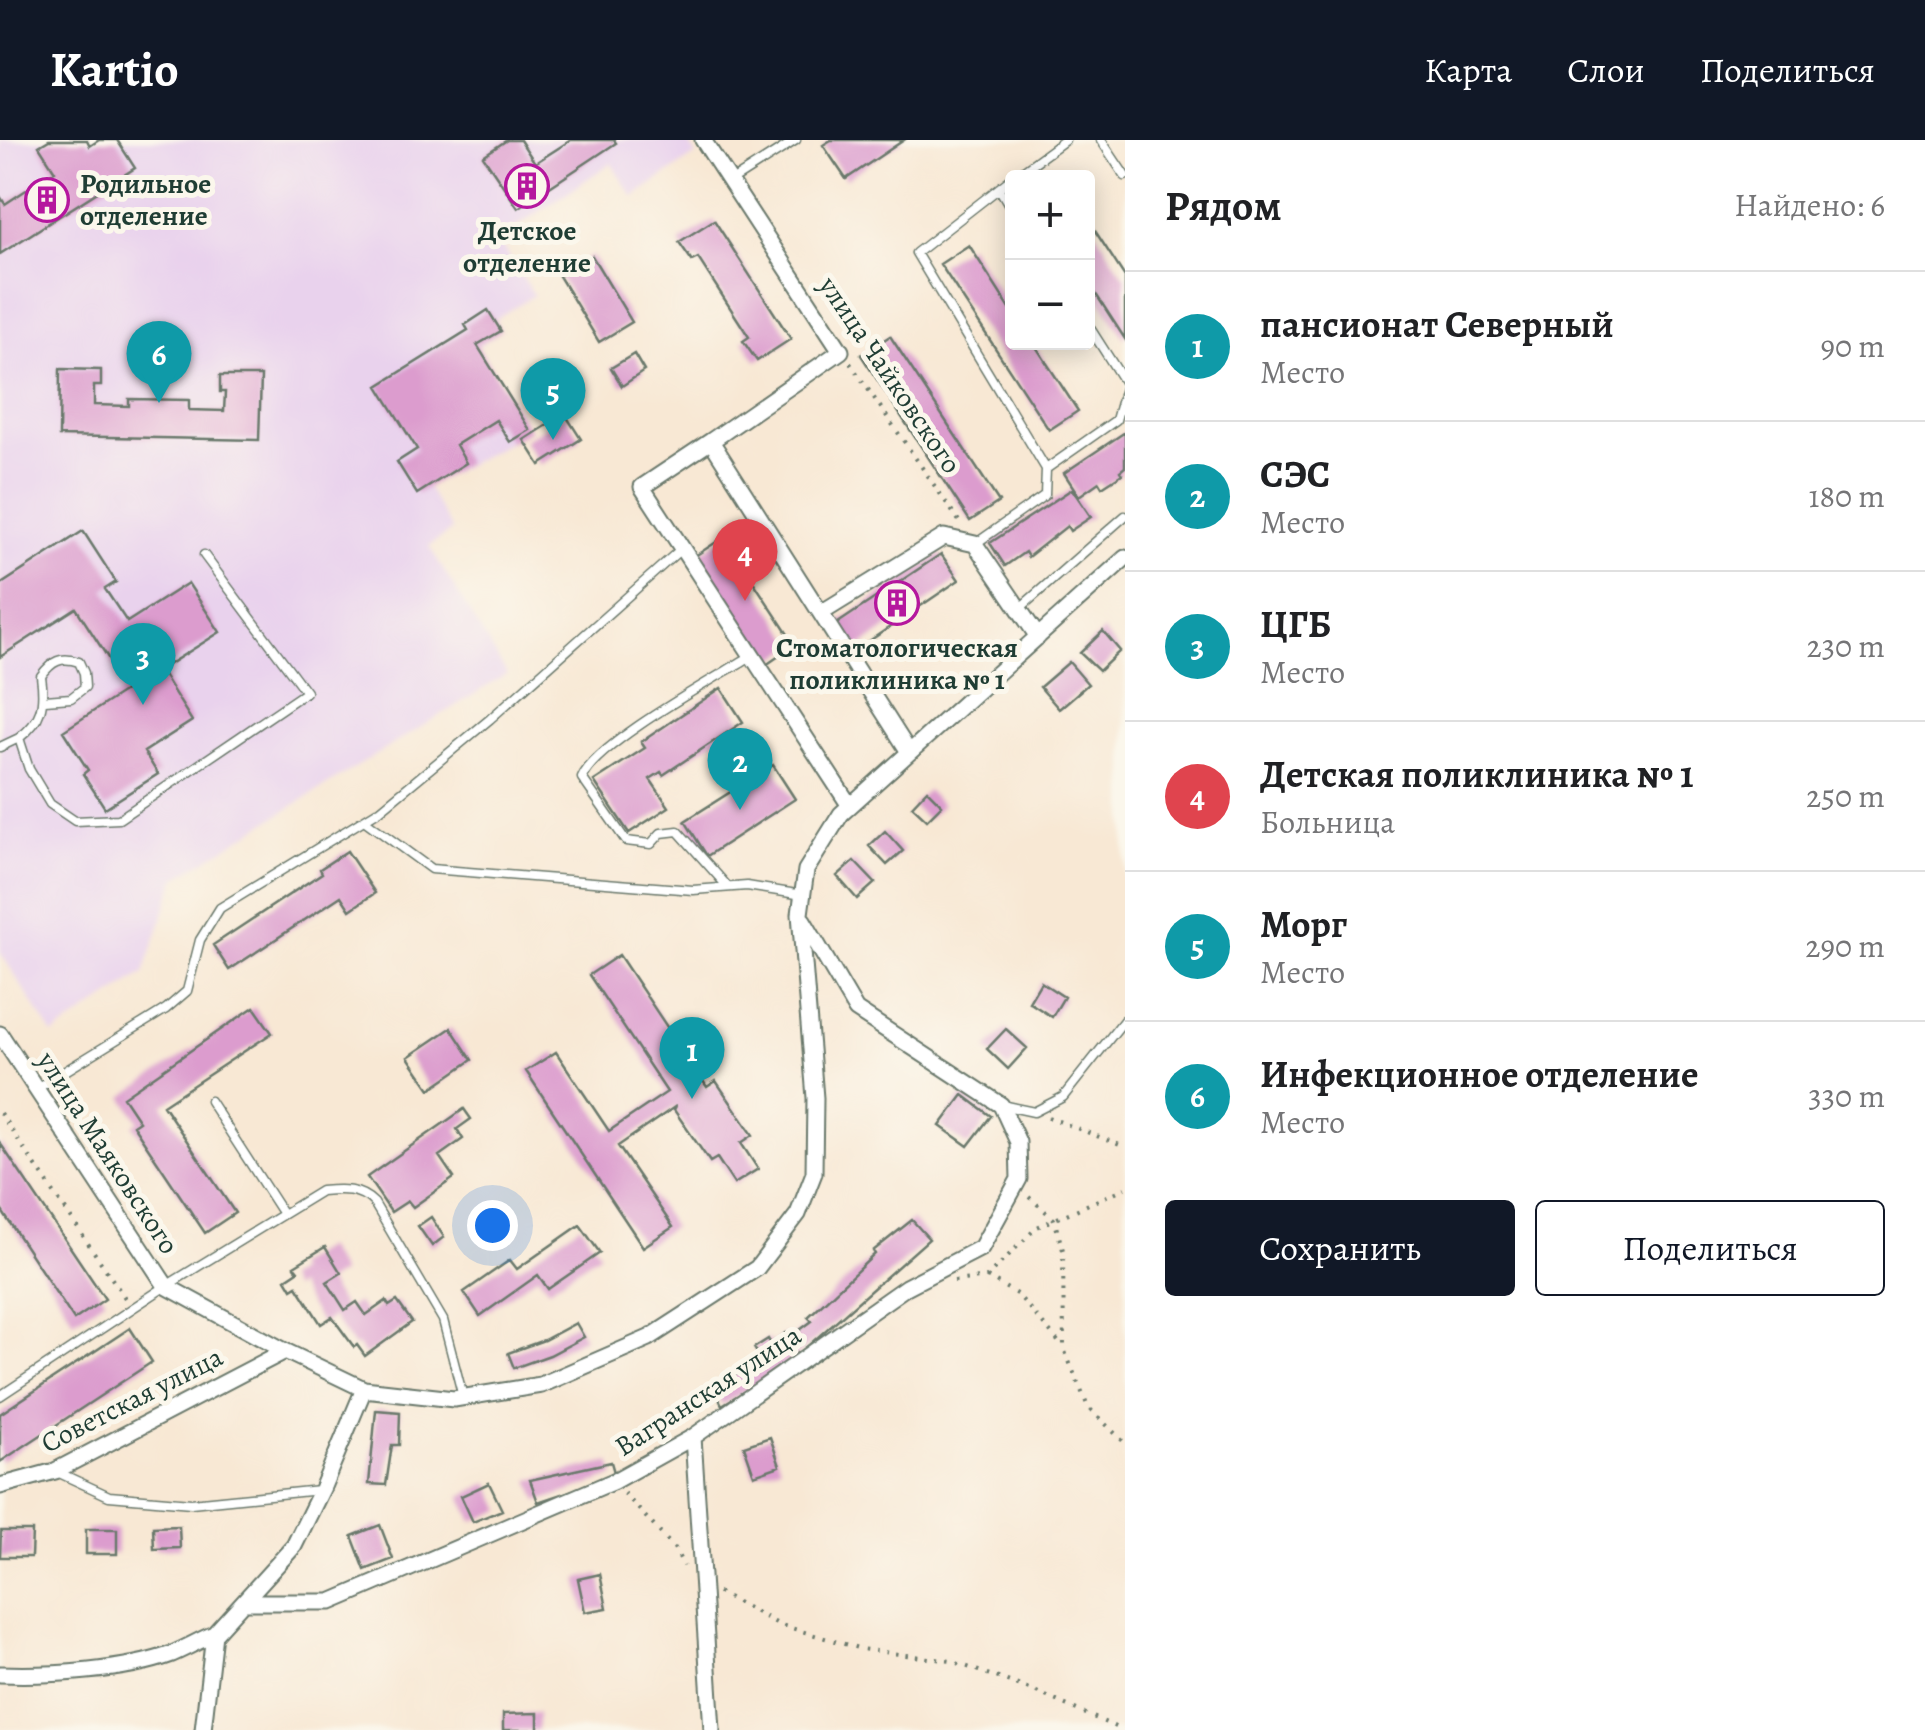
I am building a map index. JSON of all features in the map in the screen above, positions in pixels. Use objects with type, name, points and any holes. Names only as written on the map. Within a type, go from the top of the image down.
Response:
[{"type":"street","name":"улица Чайковского","points":[[703,140],[841,351]]},
{"type":"street","points":[[841,351],[642,487],[850,806]]},
{"type":"street","points":[[711,441],[910,752]]},
{"type":"street","points":[[820,613],[944,537],[975,544],[1038,637]]},
{"type":"street","points":[[0,1674],[127,1665],[170,1655],[214,1634],[294,1546],[364,1389],[464,1397],[541,1384],[649,1338],[756,1268],[798,1214],[814,1174],[816,1098],[800,914],[806,870],[841,814],[1125,558]]},
{"type":"street","points":[[800,914],[856,1010],[1001,1105],[1018,1142],[1020,1179]]},
{"type":"street","name":"улица Маяковского","points":[[0,1034],[166,1286],[364,1389]]},
{"type":"street","name":"Вагранская улица","points":[[243,1602],[331,1602],[614,1481],[693,1436],[906,1287],[981,1248],[1020,1179]]},
{"type":"street","name":"Советская улица","points":[[0,1486],[55,1471],[285,1351]]},
{"type":"street","points":[[693,1436],[712,1730]]},
{"type":"street","points":[[203,1730],[214,1634]]},
{"type":"lane","points":[[730,182],[796,140]]},
{"type":"lane","points":[[1024,170],[1064,140]]},
{"type":"lane","points":[[1100,140],[1125,176]]},
{"type":"lane","points":[[975,544],[1045,495],[1046,469],[916,253],[1005,184]]},
{"type":"lane","points":[[999,188],[1005,198]]},
{"type":"lane","points":[[1046,469],[1116,420],[1125,385],[1095,336]]},
{"type":"lane","points":[[1019,609],[1123,522]]},
{"type":"lane","points":[[36,1090],[166,1009],[187,991],[200,940],[220,908],[380,810],[490,719],[682,548]]},
{"type":"lane","points":[[19,738],[30,770],[50,804],[75,821],[120,819],[306,692],[204,554]]},
{"type":"lane","points":[[728,887],[678,831],[661,833],[652,844],[626,841],[582,778],[608,747],[752,655]]},
{"type":"lane","points":[[0,748],[36,725],[44,700],[41,676],[50,664],[66,658],[79,662],[85,686],[71,698],[44,700]]},
{"type":"lane","points":[[364,820],[431,869],[693,890],[747,886],[802,895]]},
{"type":"lane","points":[[1001,1105],[1034,1112],[1063,1097],[1125,1019]]},
{"type":"lane","points":[[210,1101],[283,1214]]},
{"type":"lane","points":[[0,1396],[283,1214],[321,1191],[340,1190],[364,1193],[374,1203],[443,1320],[464,1397]]},
{"type":"lane","points":[[55,1471],[109,1496],[190,1503],[322,1490]]},
{"type":"path","name":"улица Чайковского","points":[[841,351],[975,544]]},
{"type":"path","points":[[1034,1112],[1125,1147]]},
{"type":"path","points":[[0,1113],[133,1310]]},
{"type":"path","points":[[1020,1179],[1030,1199],[1054,1219],[1063,1250],[1064,1349]]},
{"type":"path","points":[[986,1277],[1037,1226],[1125,1188]]},
{"type":"path","points":[[938,1283],[986,1277],[1018,1295],[1064,1349],[1088,1407],[1125,1443]]},
{"type":"path","points":[[614,1481],[674,1548],[693,1580],[778,1624],[861,1649],[952,1662],[1032,1690],[1122,1730]]},
{"type":"shaded area","points":[[0,140],[687,140],[696,155],[633,197],[611,163],[498,239],[534,295],[495,319],[501,331],[478,346],[530,430],[427,487],[452,530],[429,546],[507,674],[176,878],[144,973],[53,1035],[0,952]]},
{"type":"building","name":"Родильное отделение","points":[[49,140],[87,140],[90,146],[99,140],[117,140],[135,168],[0,254],[0,196],[5,204],[55,171],[39,146]]},
{"type":"building","name":"Детское отделение","points":[[507,140],[520,140],[535,163],[571,140],[616,143],[518,208],[483,156]]},
{"type":"building","points":[[831,140],[904,140],[846,179],[823,145]]},
{"type":"building","points":[[714,220],[791,339],[757,361],[743,341],[749,337],[698,258],[692,261],[679,242]]},
{"type":"building","points":[[1095,231],[1125,277],[1125,339],[1095,293]]},
{"type":"building","points":[[969,245],[1005,301],[1005,350],[1038,350],[1078,411],[1049,430],[940,264]]},
{"type":"building","points":[[592,256],[632,322],[599,342],[559,276]]},
{"type":"building","points":[[488,310],[501,331],[477,345],[530,430],[510,442],[496,420],[456,445],[466,463],[417,494],[397,462],[417,449],[378,386],[468,330],[465,325]]},
{"type":"building","points":[[890,336],[999,502],[970,521],[861,355]]},
{"type":"building","points":[[634,354],[644,371],[622,386],[611,368]]},
{"type":"building","points":[[60,369],[101,370],[101,386],[94,386],[94,405],[129,406],[129,399],[189,400],[189,410],[224,411],[225,392],[220,392],[220,376],[261,376],[259,440],[59,436]]},
{"type":"building","points":[[565,414],[581,439],[540,465],[524,440]]},
{"type":"building","points":[[1125,432],[1122,474],[1102,487],[1099,482],[1079,496],[1064,473]]},
{"type":"building","points":[[1072,489],[1091,517],[1070,531],[1067,526],[1028,557],[1025,552],[1005,566],[990,543]]},
{"type":"building","points":[[83,531],[116,582],[105,589],[127,622],[188,583],[220,632],[160,670],[192,721],[144,752],[158,774],[105,808],[83,774],[88,770],[63,731],[128,689],[76,608],[0,657],[0,585]]},
{"type":"building","points":[[724,537],[795,645],[766,665],[695,556]]},
{"type":"building","name":"Стоматологическая поликлиника № 1","points":[[941,554],[959,580],[853,652],[835,625]]},
{"type":"building","points":[[1103,631],[1120,651],[1099,671],[1080,653]]},
{"type":"building","points":[[1069,662],[1088,684],[1059,709],[1040,687]]},
{"type":"building","points":[[721,688],[743,722],[663,775],[661,772],[650,779],[669,807],[629,833],[594,781],[645,748],[641,742]]},
{"type":"building","points":[[773,765],[795,799],[707,856],[685,821]]},
{"type":"building","points":[[927,790],[942,805],[927,820],[912,806]]},
{"type":"building","points":[[885,831],[903,851],[887,865],[869,846]]},
{"type":"building","points":[[347,851],[375,893],[350,910],[341,896],[229,970],[213,945],[322,873],[320,869]]},
{"type":"building","points":[[854,861],[875,883],[857,899],[837,876]]},
{"type":"building","points":[[619,955],[707,1087],[716,1081],[753,1135],[741,1143],[758,1169],[734,1184],[717,1158],[710,1162],[674,1110],[676,1106],[618,1146],[673,1227],[643,1247],[526,1071],[556,1052],[609,1131],[667,1092],[589,975]]},
{"type":"building","points":[[1041,982],[1064,997],[1052,1017],[1029,1002]]},
{"type":"building","points":[[254,1007],[272,1033],[163,1105],[235,1213],[205,1233],[133,1125],[139,1121],[123,1097]]},
{"type":"building","points":[[451,1028],[472,1060],[430,1089],[408,1057]]},
{"type":"building","points":[[1006,1029],[1027,1048],[1008,1069],[987,1049]]},
{"type":"building","points":[[963,1095],[991,1116],[968,1146],[940,1126]]},
{"type":"building","points":[[464,1109],[471,1119],[457,1129],[463,1139],[439,1156],[454,1178],[413,1207],[408,1201],[391,1212],[367,1177]]},
{"type":"building","points":[[0,1143],[105,1299],[74,1320],[0,1208]]},
{"type":"building","points":[[431,1217],[444,1237],[432,1246],[418,1226]]},
{"type":"building","points":[[912,1220],[929,1239],[784,1367],[722,1405],[713,1386],[753,1366],[750,1362],[759,1356],[754,1348],[768,1339],[771,1344],[786,1333],[789,1338],[812,1321],[808,1317],[875,1254],[873,1251]]},
{"type":"building","points":[[580,1225],[600,1253],[548,1289],[538,1275],[480,1316],[464,1292],[510,1260],[517,1269]]},
{"type":"building","points":[[325,1247],[341,1273],[327,1282],[345,1310],[357,1302],[366,1315],[386,1301],[389,1306],[397,1301],[412,1322],[365,1356],[332,1317],[321,1324],[297,1286],[292,1289],[286,1279],[298,1271],[294,1266]]},
{"type":"building","points":[[576,1323],[584,1337],[514,1368],[508,1353]]},
{"type":"building","points":[[130,1328],[152,1362],[0,1462],[0,1414]]},
{"type":"building","points":[[376,1410],[400,1412],[399,1445],[392,1445],[386,1485],[369,1484]]},
{"type":"building","points":[[770,1437],[780,1466],[754,1475],[744,1446]]},
{"type":"building","points":[[611,1462],[615,1476],[538,1502],[530,1480]]},
{"type":"building","points":[[489,1483],[502,1510],[473,1522],[461,1496]]},
{"type":"building","points":[[380,1525],[393,1559],[365,1570],[352,1536]]},
{"type":"building","points":[[179,1526],[180,1548],[154,1549],[153,1527]]},
{"type":"building","points":[[86,1529],[117,1529],[117,1554],[86,1554]]},
{"type":"building","points":[[1,1531],[32,1531],[31,1557],[0,1557]]},
{"type":"building","points":[[600,1574],[607,1608],[585,1612],[578,1579]]},
{"type":"building","points":[[538,1713],[538,1730],[503,1730],[503,1714]]},
{"type":"place","name":"Детское отделение","points":[[527,186]]},
{"type":"place","name":"Родильное отделение","points":[[47,200]]},
{"type":"place","name":"Инфекционное отделение","points":[[159,403]]},
{"type":"place","name":"Морг","points":[[553,440]]},
{"type":"place","name":"Детская поликлиника № 1","points":[[745,601]]},
{"type":"place","name":"Стоматологическая поликлиника № 1","points":[[897,603]]},
{"type":"place","name":"ЦГБ","points":[[143,705]]},
{"type":"place","name":"СЭС","points":[[740,810]]},
{"type":"place","name":"пансионат Северный","points":[[692,1099]]}]
